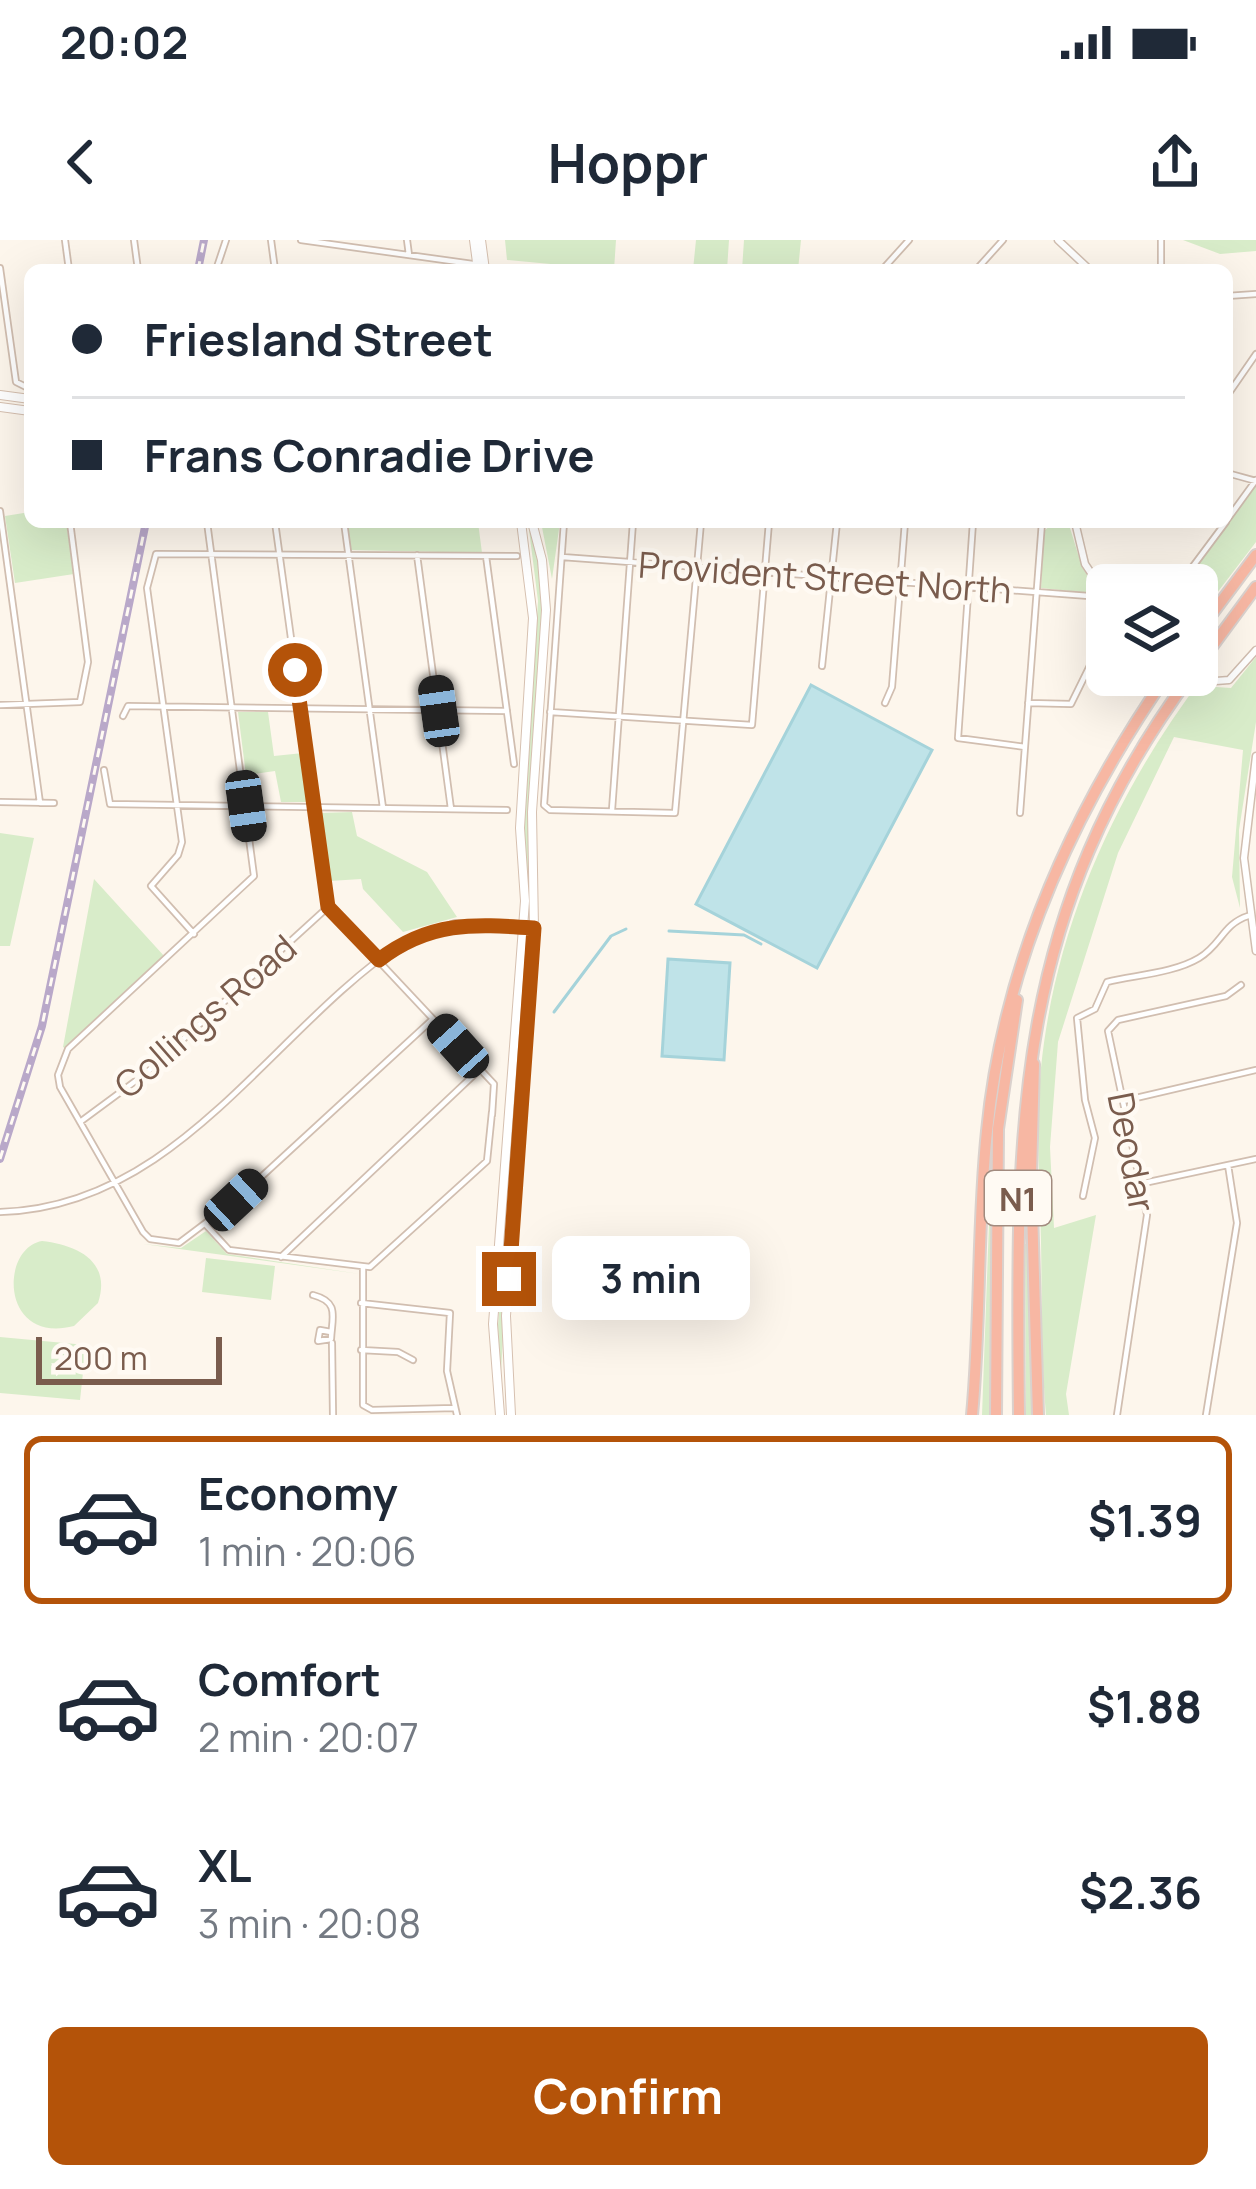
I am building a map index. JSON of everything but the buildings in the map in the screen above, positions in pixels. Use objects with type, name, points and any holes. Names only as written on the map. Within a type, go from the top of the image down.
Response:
[{"type":"highway","points":[[1218,606],[1256,555]]},
{"type":"highway","name":"N1","points":[[1218,639],[1256,587]]},
{"type":"highway","name":"N1","points":[[996,1415],[998,1129],[1010,1034],[1045,902],[1101,777],[1153,696]]},
{"type":"highway","name":"N1","points":[[1019,1415],[1020,1130],[1042,983],[1086,852],[1118,786],[1177,696]]},
{"type":"highway","points":[[972,1415],[992,1089],[1014,984],[1045,902]]},
{"type":"highway","points":[[1038,1415],[1031,1112],[1042,983]]},
{"type":"main road","points":[[500,1415],[494,1324],[523,928],[520,801],[534,605],[521,528]]},
{"type":"main road","points":[[512,1415],[506,1316],[534,928],[532,812],[546,610],[534,528]]},
{"type":"street","points":[[301,240],[459,264]]},
{"type":"street","points":[[407,240],[409,255]]},
{"type":"street","points":[[887,264],[909,240]]},
{"type":"street","points":[[981,264],[1003,240]]},
{"type":"street","points":[[1058,240],[1084,264]]},
{"type":"street","points":[[0,268],[18,385],[24,387]]},
{"type":"street","points":[[1233,387],[1256,354]]},
{"type":"street","points":[[1233,512],[1256,481]]},
{"type":"street","points":[[0,511],[40,803]]},
{"type":"street","points":[[0,704],[76,705],[88,662],[71,528]]},
{"type":"street","points":[[208,528],[253,879],[68,1049],[58,1075],[146,1237],[181,1242],[206,1225],[433,1019]]},
{"type":"street","points":[[206,1225],[229,1250],[362,1268],[373,1265],[485,1162],[492,1115],[493,1089],[481,1072],[328,907],[276,528]]},
{"type":"street","points":[[345,528],[383,808]]},
{"type":"street","points":[[564,528],[546,809],[612,812],[676,812],[701,528]]},
{"type":"street","points":[[612,812],[633,528]]},
{"type":"street","points":[[550,712],[748,727],[754,721],[769,528]]},
{"type":"street","points":[[822,665],[836,528]]},
{"type":"street","points":[[885,703],[892,687],[905,528]]},
{"type":"street","points":[[973,528],[957,734],[963,742],[1025,747]]},
{"type":"street","points":[[1020,813],[1042,528]]},
{"type":"street","points":[[1076,528],[1086,566]]},
{"type":"street","points":[[1195,564],[1221,528]]},
{"type":"street","points":[[194,934],[152,886],[182,847],[147,588],[154,558],[162,551],[517,556]]},
{"type":"street","points":[[417,555],[452,809]]},
{"type":"street","points":[[486,556],[514,764]]},
{"type":"street","name":"Provident Street North","points":[[562,557],[1086,596]]},
{"type":"street","points":[[1218,681],[1229,680],[1256,650]]},
{"type":"street","points":[[1028,703],[1071,704],[1086,674]]},
{"type":"street","points":[[123,716],[126,707],[164,706],[507,711]]},
{"type":"street","points":[[1256,756],[1245,844],[1248,916],[1256,950]]},
{"type":"street","points":[[104,770],[110,804],[507,810]]},
{"type":"street","points":[[0,802],[54,803]]},
{"type":"street","name":"Collings Road","points":[[80,1122],[145,1074],[328,907]]},
{"type":"street","points":[[1083,1196],[1095,1138],[1075,1022],[1095,1010],[1105,985],[1192,962],[1210,950],[1228,924],[1248,916]]},
{"type":"street","points":[[0,1212],[48,1205],[115,1184],[191,1132],[408,939],[442,926],[534,928]]},
{"type":"street","name":"Deodar","points":[[1117,1415],[1146,1233],[1142,1184],[1108,1034],[1113,1023],[1226,996],[1241,985]]},
{"type":"street","points":[[1123,1101],[1256,1070]]},
{"type":"street","points":[[281,1257],[481,1072]]},
{"type":"street","points":[[1142,1184],[1256,1159]]},
{"type":"street","points":[[1206,1415],[1237,1223],[1228,1165]]},
{"type":"street","points":[[361,1303],[450,1313],[447,1371],[456,1412],[367,1409],[361,1350],[361,1303],[362,1268]]},
{"type":"street","points":[[313,1295],[333,1306],[333,1415]]},
{"type":"street","points":[[361,1350],[398,1352],[413,1360]]},
{"type":"green space","points":[[505,240],[616,240],[614,264],[507,260]]},
{"type":"green space","points":[[696,240],[729,240],[727,264],[694,264]]},
{"type":"green space","points":[[744,240],[801,240],[799,264],[742,264]]},
{"type":"green space","points":[[1183,240],[1256,240],[1256,251],[1220,254]]},
{"type":"green space","points":[[1256,485],[1256,542],[1218,592],[1218,564],[1198,564],[1224,528],[1233,528],[1233,516]]},
{"type":"green space","points":[[24,513],[24,528],[67,528],[74,574],[15,583],[5,516]]},
{"type":"green space","points":[[348,528],[479,528],[482,553],[351,550]]},
{"type":"green space","points":[[529,528],[538,555],[544,626],[528,806],[528,916],[524,819],[538,601]]},
{"type":"green space","points":[[542,528],[559,528],[552,579]]},
{"type":"green space","points":[[1070,528],[1086,573],[1086,593],[1041,588],[1044,531]]},
{"type":"green space","points":[[1256,657],[1256,722],[1239,830],[1240,908],[1232,877],[1243,750],[1174,737],[1118,853],[1058,1042],[1050,1147],[1054,1228],[1096,1215],[1066,1394],[1069,1415],[1046,1415],[1038,1112],[1048,1015],[1060,963],[1095,862],[1143,766],[1189,696],[1218,696],[1218,687],[1231,688]]},
{"type":"green space","points":[[238,712],[268,712],[274,756],[303,753],[309,802],[281,802],[275,771],[246,775]]},
{"type":"green space","points":[[352,812],[357,836],[427,872],[457,917],[403,932],[363,889],[361,879],[330,881],[320,813]]},
{"type":"green space","points":[[0,833],[34,838],[10,946],[0,946]]},
{"type":"green space","points":[[94,879],[165,957],[65,1048],[63,1047]]},
{"type":"green space","points":[[527,939],[517,1116],[515,1116]]},
{"type":"green space","points":[[993,1113],[992,1415],[982,1415]]},
{"type":"green space","points":[[514,1141],[500,1390],[498,1325]]},
{"type":"green space","points":[[206,1231],[227,1254],[360,1274],[143,1244],[181,1248]]},
{"type":"green space","points":[[42,1241],[79,1251],[100,1276],[98,1303],[74,1326],[50,1328],[32,1322],[20,1309],[14,1276],[19,1260],[28,1247]]},
{"type":"green space","points":[[1028,1244],[1032,1415],[1026,1415]]},
{"type":"green space","points":[[206,1258],[275,1266],[271,1300],[202,1292]]},
{"type":"green space","points":[[0,1337],[86,1345],[80,1400],[0,1393]]},
{"type":"water","points":[[811,685],[932,750],[817,968],[696,904]]},
{"type":"water","points":[[668,959],[730,963],[724,1060],[662,1056]]},
{"type":"waterway","points":[[554,1012],[611,936],[626,929]]},
{"type":"waterway","points":[[669,931],[744,935],[761,944]]},
{"type":"railway","points":[[199,264],[204,240]]},
{"type":"railway","points":[[0,1159],[42,1026],[145,528]]},
{"type":"route","points":[[295,670],[328,907],[379,960],[408,939],[455,923],[534,928],[509,1279]]}]
